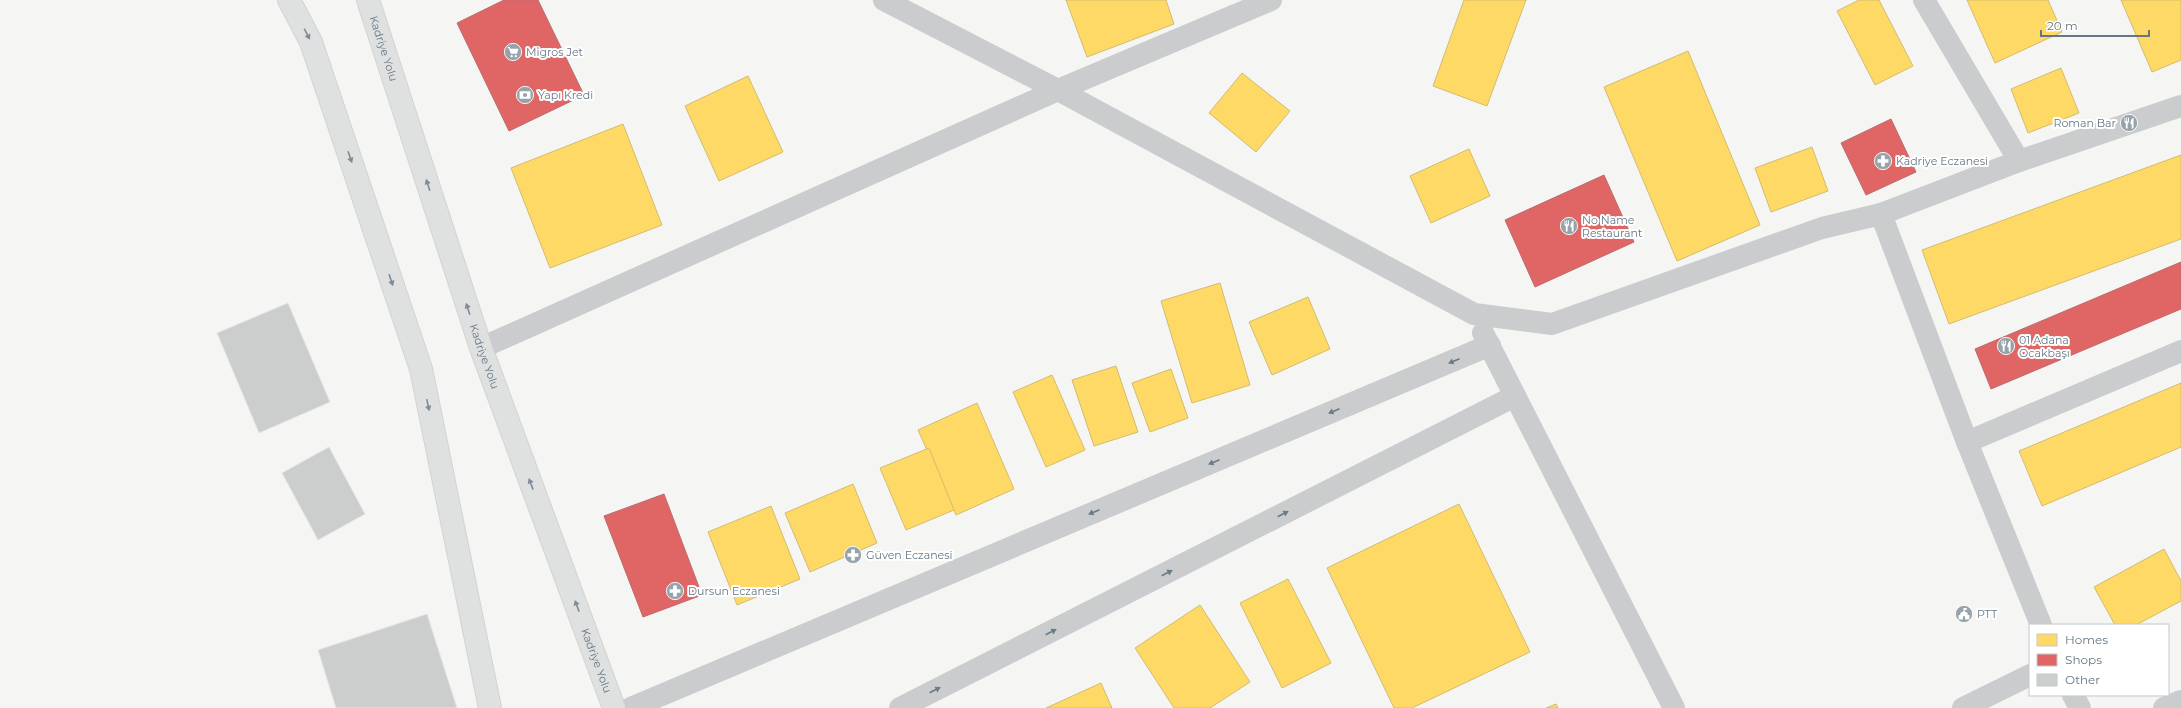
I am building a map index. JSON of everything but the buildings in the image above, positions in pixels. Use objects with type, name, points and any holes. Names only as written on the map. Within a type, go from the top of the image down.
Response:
[{"type":"main road","points":[[289,0],[311,42],[421,369],[490,708]]},
{"type":"main road","name":"Kadriye Yolu","points":[[368,0],[481,348],[614,708]]},
{"type":"street","points":[[884,0],[1058,90],[1474,314],[1552,324],[1822,228],[1880,214],[2018,161],[2181,106]]},
{"type":"street","points":[[481,348],[1058,90],[1271,0]]},
{"type":"street","points":[[1924,0],[2018,161]]},
{"type":"street","points":[[1880,214],[1967,442],[2041,624]]},
{"type":"street","points":[[1474,314],[1674,708]]},
{"type":"street","points":[[631,708],[1490,345]]},
{"type":"street","points":[[1967,442],[2181,351]]},
{"type":"street","points":[[900,708],[1515,396]]},
{"type":"street","points":[[1963,708],[2029,675]]},
{"type":"street","points":[[2074,696],[2080,708]]},
{"type":"street","points":[[2164,708],[2181,701]]},
{"type":"place","name":"Migros Jet","points":[[513,52]]},
{"type":"place","name":"Yapı Kredi","points":[[525,95]]},
{"type":"place","name":"Roman Bar","points":[[2129,123]]},
{"type":"place","name":"Kadriye Eczanesi","points":[[1883,161]]},
{"type":"place","name":"No Name Restaurant","points":[[1569,226]]},
{"type":"place","name":"01 Adana Ocakbaşı","points":[[2006,346]]},
{"type":"place","name":"Güven Eczanesi","points":[[853,555]]},
{"type":"place","name":"Dursun Eczanesi","points":[[675,591]]},
{"type":"place","name":"PTT","points":[[1964,614]]}]
